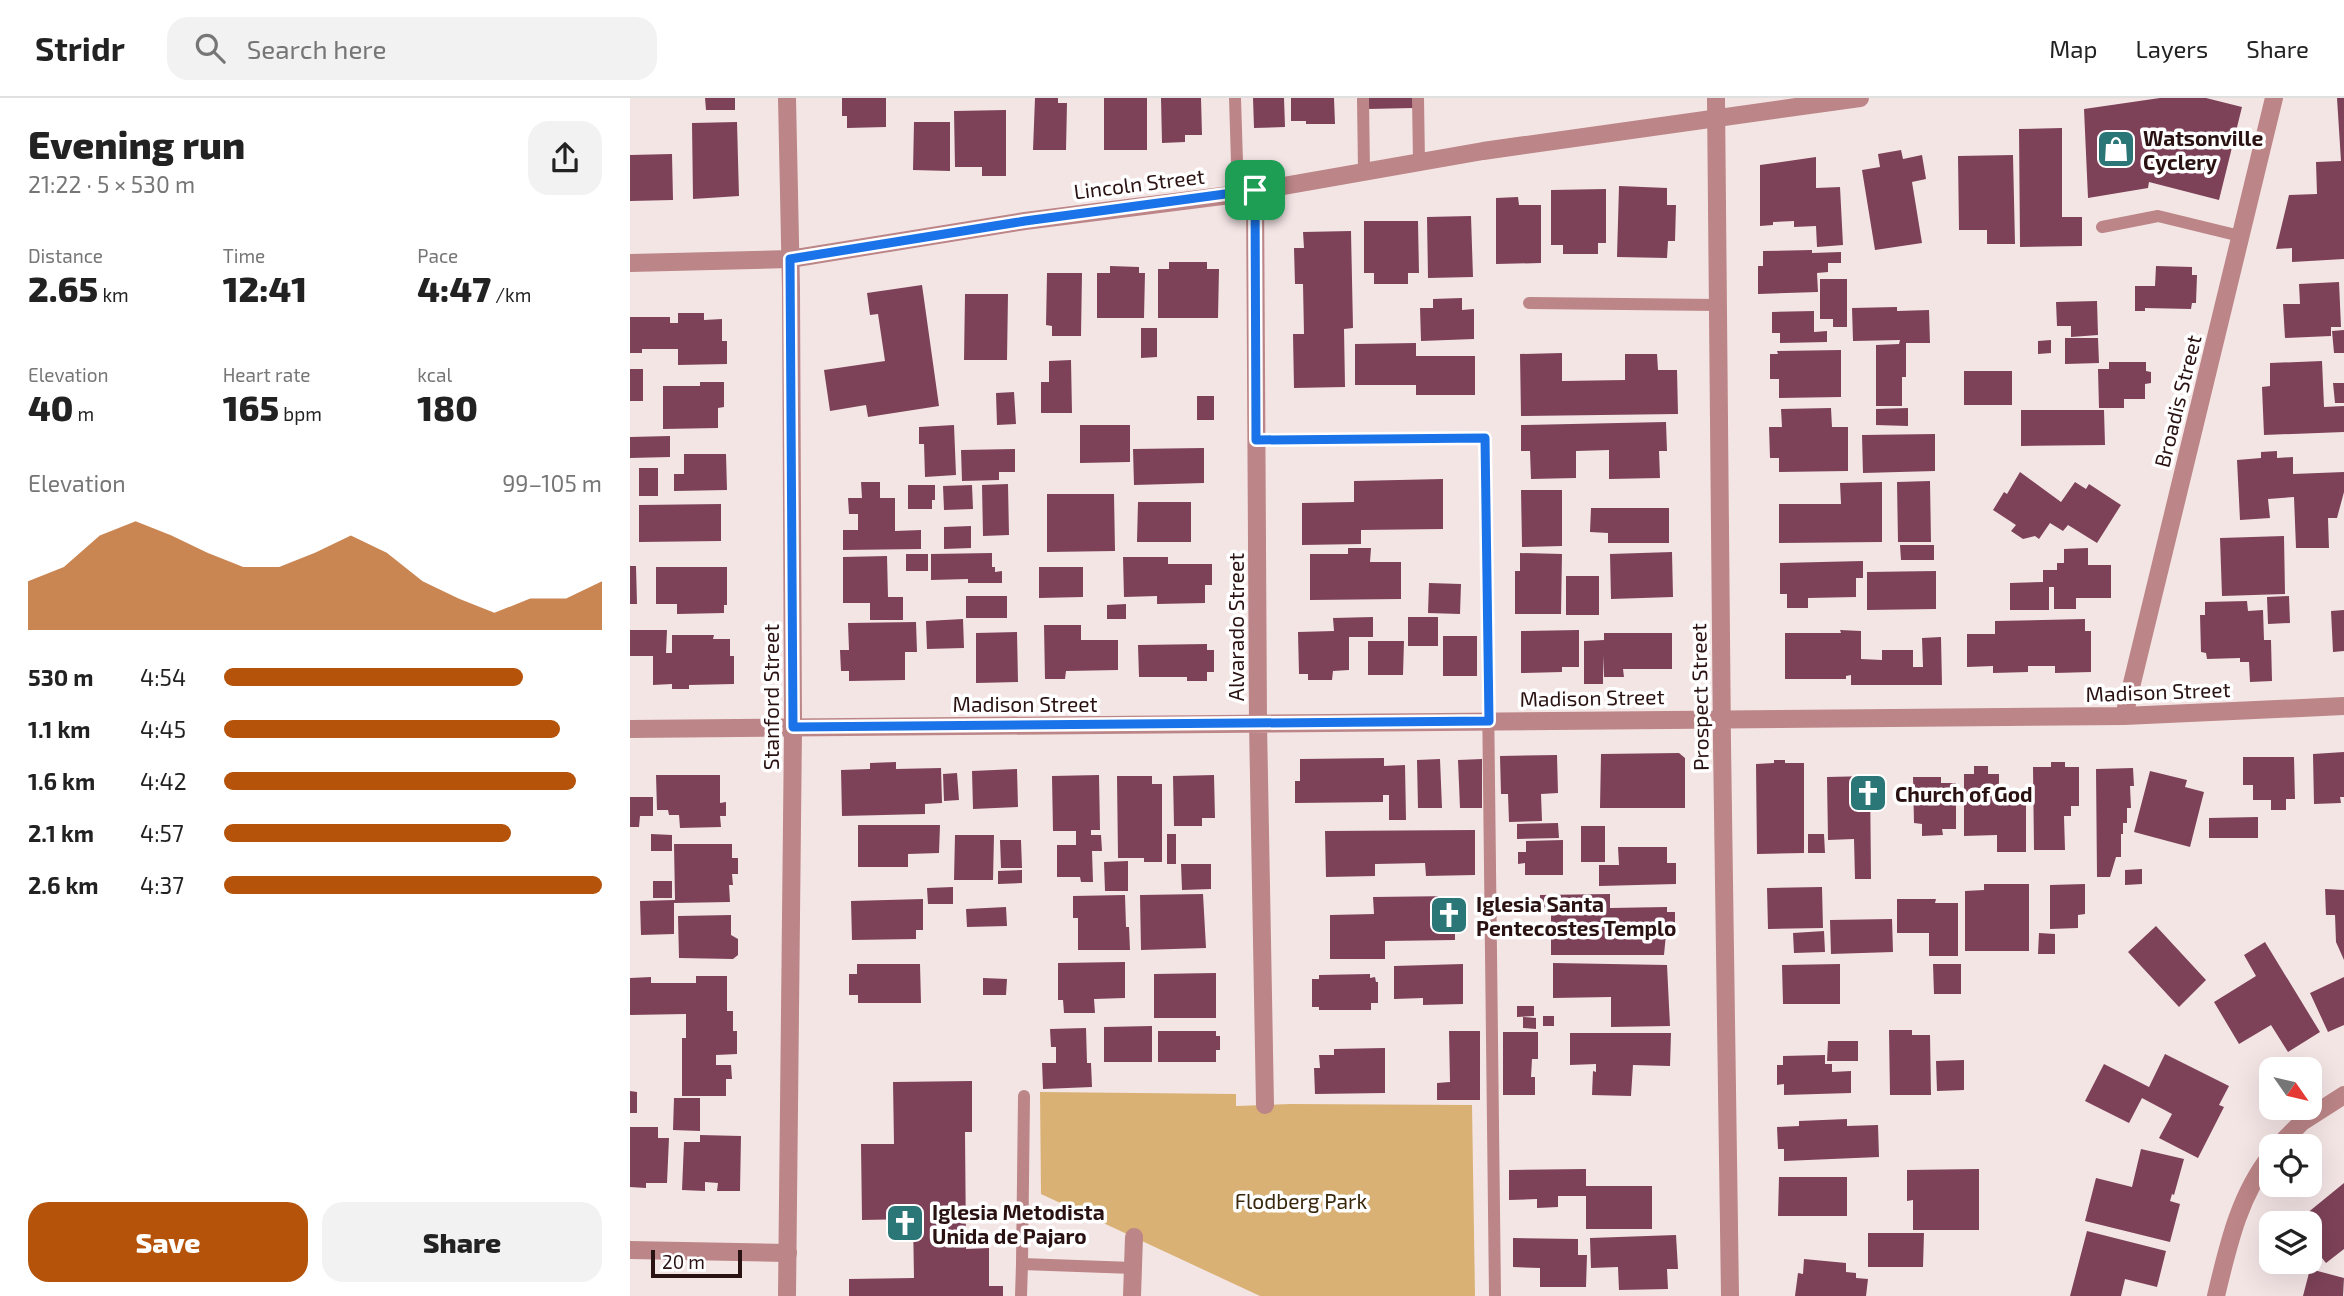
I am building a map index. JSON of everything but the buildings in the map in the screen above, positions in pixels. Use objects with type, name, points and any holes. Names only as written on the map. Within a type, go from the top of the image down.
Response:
[{"type":"street","name":"Stanford Street","points":[[787,98],[793,727],[787,1296]]},
{"type":"street","name":"Prospect Street","points":[[1716,98],[1721,718],[1730,1296]]},
{"type":"street","name":"Lincoln Street","points":[[630,263],[790,259],[1025,221],[1246,192],[1483,151],[1860,98]]},
{"type":"street","name":"Broadis Street","points":[[2124,716],[2274,98]]},
{"type":"street","name":"Alvarado Street","points":[[1246,192],[1256,440],[1265,1105]]},
{"type":"street","name":"Madison Street","points":[[630,729],[2124,716],[2344,706]]},
{"type":"street","points":[[2290,1134],[2302,1122],[2344,1095]]},
{"type":"street","points":[[2216,1296],[2236,1219],[2259,1172]]},
{"type":"street","points":[[1132,1296],[1134,1237]]},
{"type":"street","points":[[630,1250],[788,1253]]},
{"type":"lane","points":[[1235,98],[1246,192]]},
{"type":"lane","points":[[1363,98],[1364,171]]},
{"type":"lane","points":[[1418,98],[1419,162]]},
{"type":"lane","points":[[2102,227],[2158,216],[2240,236]]},
{"type":"lane","points":[[1529,303],[1718,305]]},
{"type":"lane","points":[[1256,440],[1485,438],[1495,1296]]},
{"type":"lane","points":[[1021,1296],[1024,1096]]},
{"type":"lane","points":[[1022,1264],[1133,1268]]},
{"type":"green space","name":"Flodberg Park","points":[[1040,1092],[1236,1094],[1236,1106],[1472,1105],[1475,1296],[1260,1296],[1041,1194]]},
{"type":"place","name":"Watsonville Cyclery","points":[[2116,149]]},
{"type":"place","name":"Church of God","points":[[1868,793]]},
{"type":"place","name":"Iglesia Santa Pentecostes Templo","points":[[1449,915]]},
{"type":"place","name":"Iglesia Metodista Unida de Pajaro","points":[[905,1223]]},
{"type":"route","points":[[1255,190],[1256,440],[1485,438],[1489,721],[793,727],[790,259],[1025,221],[1255,190]]}]
